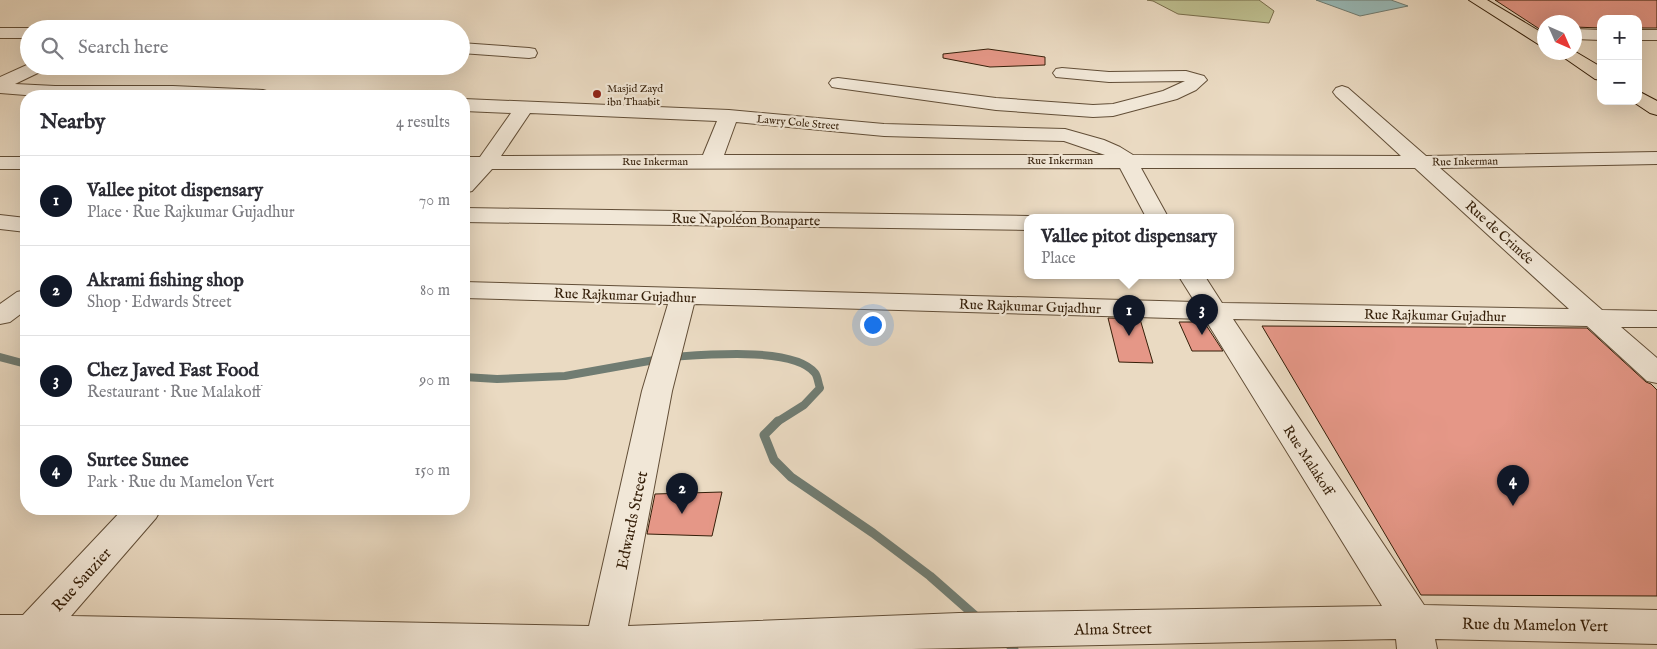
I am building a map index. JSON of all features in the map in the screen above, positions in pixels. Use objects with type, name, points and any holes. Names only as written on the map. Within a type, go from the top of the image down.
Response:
[{"type":"main road","points":[[1476,0],[1537,34]]},
{"type":"main road","points":[[1577,60],[1597,73]]},
{"type":"main road","points":[[1642,100],[1657,109]]},
{"type":"street","points":[[0,33],[20,33]]},
{"type":"street","points":[[1582,34],[1597,35]]},
{"type":"street","points":[[1642,35],[1657,35]]},
{"type":"street","points":[[470,49],[529,54]]},
{"type":"street","points":[[838,84],[996,104],[1093,111],[1113,110],[1170,95],[1190,86],[1198,80],[1186,76],[1109,77],[1062,74]]},
{"type":"street","points":[[0,84],[20,75]]},
{"type":"street","points":[[0,88],[28,90]]},
{"type":"street","name":"Rue de Crimée","points":[[1342,92],[1657,374]]},
{"type":"street","name":"Lawry Cole Street","points":[[470,105],[729,116],[884,130],[1065,135],[1097,144],[1113,151],[1126,160]]},
{"type":"street","points":[[470,180],[486,163],[524,108]]},
{"type":"street","points":[[1065,135],[1059,130],[1060,123],[1093,111]]},
{"type":"street","points":[[711,161],[729,116]]},
{"type":"street","name":"Rue Inkerman","points":[[470,163],[1126,160],[1421,162],[1657,158]]},
{"type":"street","points":[[1126,160],[1155,214]]},
{"type":"street","points":[[0,163],[20,163]]},
{"type":"street","name":"Rue Napoléon Bonaparte","points":[[470,215],[1024,223]]},
{"type":"street","points":[[0,222],[20,224]]},
{"type":"street","name":"Rue Malakoff","points":[[1194,279],[1415,636]]},
{"type":"street","name":"Rue Rajkumar Gujadhur","points":[[470,290],[1214,311],[1657,319]]},
{"type":"street","name":"Edwards Street","points":[[604,647],[657,392],[683,297]]},
{"type":"street","points":[[0,316],[20,302]]},
{"type":"street","name":"Rue Sauzier","points":[[17,638],[138,515]]},
{"type":"street","name":"Rue du Mamelon Vert","points":[[1415,636],[1657,627]]},
{"type":"street","name":"Alma Street","points":[[17,638],[604,647],[959,630],[1415,636]]},
{"type":"green space","points":[[1147,0],[1259,0],[1274,11],[1269,23],[1178,14],[1153,1]]},
{"type":"water","points":[[1316,0],[1391,0],[1408,6],[1360,16]]},
{"type":"building","points":[[1495,0],[1657,0],[1657,28],[1642,28],[1642,15],[1597,15],[1597,28],[1582,27],[1582,15],[1537,15],[1537,27]]},
{"type":"building","points":[[988,49],[1045,57],[1045,65],[990,67],[943,58],[943,54]]},
{"type":"building","points":[[1108,318],[1140,319],[1153,363],[1119,362]]},
{"type":"building","points":[[1179,322],[1204,322],[1223,351],[1192,351]]},
{"type":"building","points":[[1262,326],[1587,328],[1657,390],[1657,596],[1421,595]]},
{"type":"building","points":[[722,492],[712,536],[647,534],[655,494]]},
{"type":"waterway","points":[[671,357],[747,354],[788,359],[804,364],[815,373],[820,388],[804,405],[777,422]]},
{"type":"waterway","points":[[0,357],[20,362]]},
{"type":"waterway","points":[[470,377],[497,379],[565,376],[660,359]]},
{"type":"waterway","points":[[777,422],[764,435],[774,460],[791,477],[873,533],[930,576],[980,620]]},
{"type":"waterway","points":[[1004,640],[1014,649]]},
{"type":"place","name":"Masjid Zayd ibn Thaabit","points":[[597,94]]},
{"type":"place","name":"Chez Javed Fast Food","points":[[1202,335]]},
{"type":"place","name":"Vallee pitot dispensary","points":[[1129,336]]},
{"type":"place","name":"Surtee Sunee","points":[[1513,506]]},
{"type":"place","name":"Akrami fishing shop","points":[[682,514]]}]
